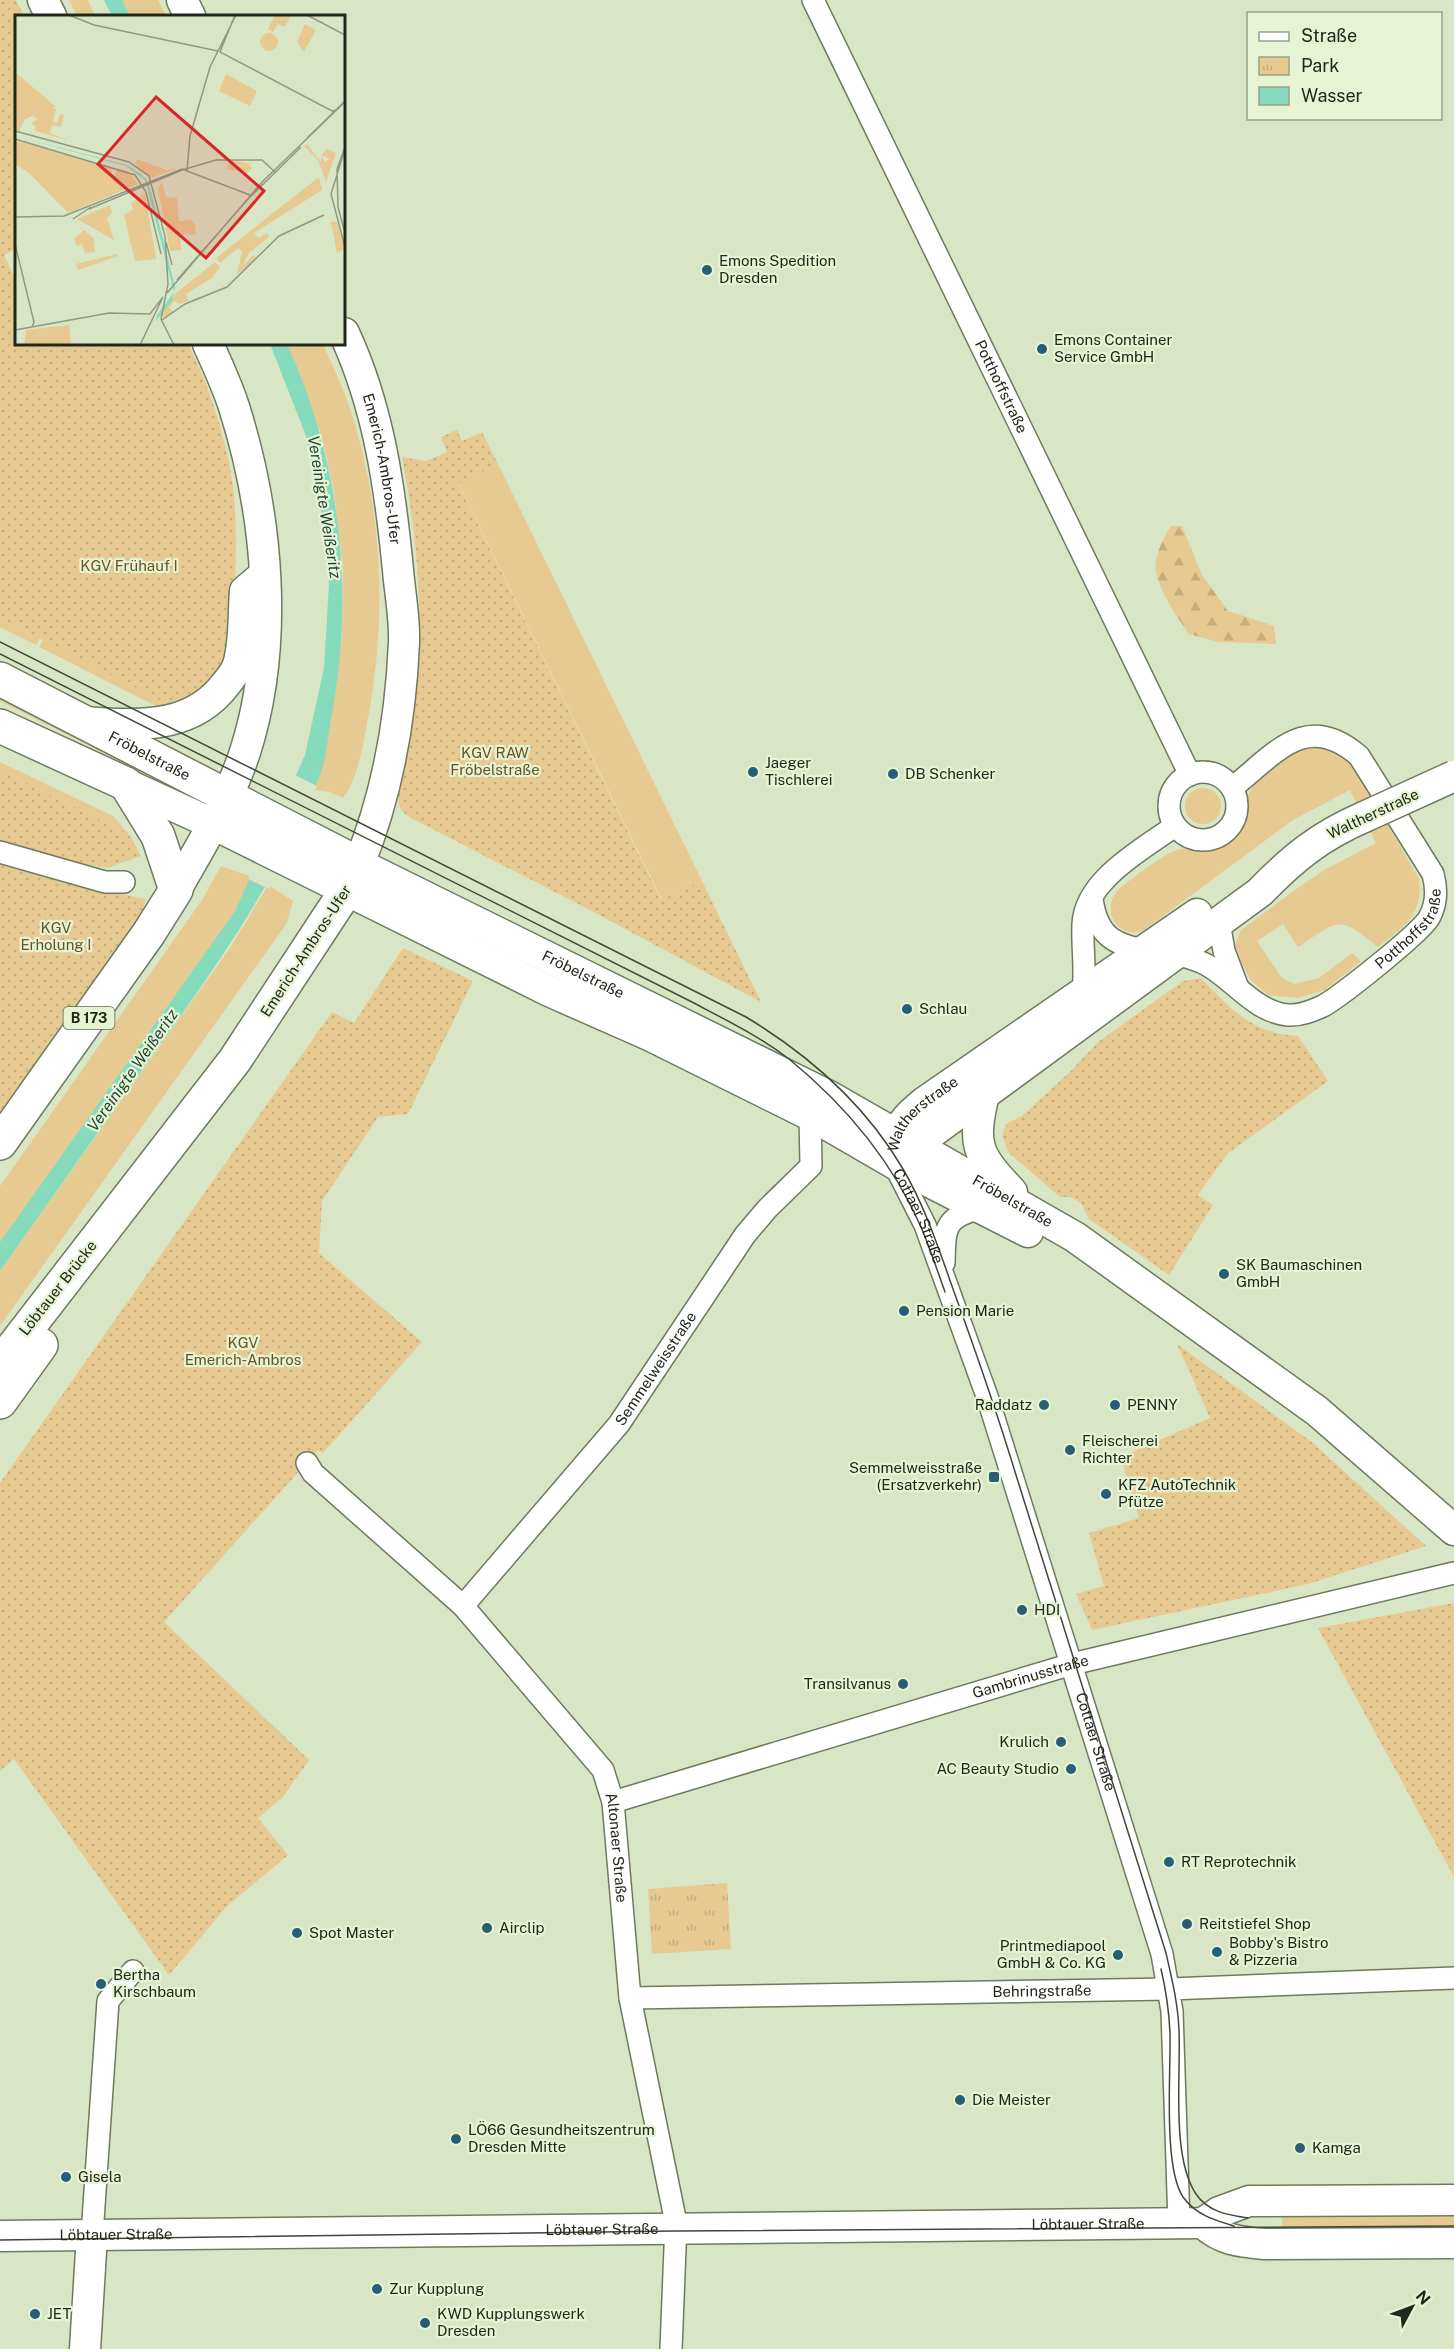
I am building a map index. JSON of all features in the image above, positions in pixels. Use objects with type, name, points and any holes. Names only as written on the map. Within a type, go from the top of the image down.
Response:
[{"type":"main road","points":[[43,0],[50,15]]},
{"type":"main road","points":[[182,0],[190,15]]},
{"type":"main road","name":"Emerich-Ambros-Ufer","points":[[117,1212],[235,1060],[352,877],[372,829],[391,755],[404,641],[391,494],[370,401],[345,336]]},
{"type":"main road","points":[[176,890],[230,814],[259,690],[265,631],[264,575],[247,455],[233,405],[208,345]]},
{"type":"main road","points":[[86,722],[142,725],[160,722],[195,711],[214,697],[238,665],[245,591],[264,575]]},
{"type":"main road","name":"Fröbelstraße","points":[[0,679],[86,722],[230,814],[810,1115],[901,1146],[1075,1237],[1255,1364],[1317,1411],[1454,1530]]},
{"type":"main road","name":"Fröbelstraße","points":[[0,726],[126,784],[230,814]]},
{"type":"main road","name":"Waltherstraße","points":[[901,1146],[913,1111],[1248,878],[1295,856],[1338,828],[1454,776]]},
{"type":"main road","points":[[126,784],[158,836],[176,890]]},
{"type":"main road","name":"Waltherstraße","points":[[901,1146],[984,1094],[1176,954],[1260,892],[1295,856]]},
{"type":"main road","name":"Fröbelstraße","points":[[352,877],[829,1096],[901,1146],[982,1208],[1066,1253],[1152,1293]]},
{"type":"main road","name":"B 173","points":[[0,1143],[149,933],[176,890]]},
{"type":"main road","points":[[984,1094],[977,1123],[977,1143],[992,1171],[1029,1211]]},
{"type":"main road","points":[[0,1402],[87,1284],[117,1212]]},
{"type":"main road","name":"Löbtauer Brücke","points":[[0,1364],[117,1212]]},
{"type":"main road","name":"Löbtauer Straße","points":[[0,2236],[1191,2223],[1249,2201],[1454,2200]]},
{"type":"main road","points":[[1191,2223],[1234,2241],[1264,2244],[1454,2243]]},
{"type":"main road","points":[[85,2349],[92,2235]]},
{"type":"street","name":"Potthoffstraße","points":[[813,0],[1190,776]]},
{"type":"street","name":"Potthoffstraße","points":[[1176,954],[1206,964],[1253,1001],[1272,1012],[1288,1015],[1305,1014],[1325,1005],[1418,931],[1429,918],[1437,888],[1434,874],[1359,756],[1332,737],[1313,734],[1301,737],[1285,746],[1232,788]]},
{"type":"street","points":[[1201,773],[1213,774],[1224,779],[1232,788],[1236,799],[1234,822],[1217,838],[1194,839],[1175,826],[1170,803],[1180,782],[1201,773]]},
{"type":"street","points":[[1083,993],[1086,973],[1083,922],[1097,886],[1112,872],[1175,826]]},
{"type":"street","points":[[0,852],[105,882],[123,882]]},
{"type":"street","points":[[1092,899],[1094,915],[1112,940],[1124,947],[1146,950]]},
{"type":"street","points":[[1219,922],[1224,951],[1238,988]]},
{"type":"street","name":"Semmelweisstraße","points":[[463,1606],[619,1424],[745,1235],[767,1209],[811,1166],[810,1115]]},
{"type":"street","name":"Cottaer Straße","points":[[901,1146],[925,1225],[988,1399],[1162,1954],[1170,1989],[1191,2223]]},
{"type":"street","name":"Cottaer Straße","points":[[943,1273],[945,1232],[951,1220],[965,1212],[982,1208]]},
{"type":"street","name":"Altonaer Straße","points":[[307,1463],[313,1473],[463,1606],[603,1770],[614,1802],[630,1998],[676,2228],[671,2349]]},
{"type":"street","name":"Gambrinusstraße","points":[[614,1802],[1072,1664],[1454,1573]]},
{"type":"street","points":[[92,2235],[108,2001],[133,1971]]},
{"type":"street","name":"Behringstraße","points":[[630,1998],[1170,1989],[1454,1978]]},
{"type":"green space","name":"KGV Frühauf I","points":[[0,0],[16,0],[24,15],[15,15],[15,250],[4,255],[15,279],[15,345],[188,345],[208,390],[224,440],[234,492],[236,567],[232,618],[220,666],[202,688],[170,705],[0,618]]},
{"type":"green space","points":[[69,0],[88,0],[95,15],[76,15]]},
{"type":"green space","points":[[122,0],[158,0],[166,15],[130,15]]},
{"type":"green space","points":[[287,345],[323,345],[352,415],[370,488],[375,525],[379,600],[375,675],[360,756],[354,779],[343,798],[330,792],[312,790],[342,637],[343,565],[334,493],[322,437]]},
{"type":"green space","name":"KGV RAW Fröbelstraße","points":[[457,430],[462,441],[482,432],[498,464],[458,483],[661,900],[702,881],[761,1002],[590,910],[411,818],[401,809],[398,802],[399,781],[412,724],[419,657],[419,590],[413,523],[402,457],[426,461],[447,452],[441,437]]},
{"type":"green space","points":[[498,464],[702,881],[662,900],[458,482]]},
{"type":"green space","points":[[1171,526],[1182,526],[1202,575],[1228,611],[1274,626],[1276,644],[1217,642],[1189,634],[1164,595],[1155,565],[1162,541]]},
{"type":"green space","points":[[0,618],[40,638],[36,645],[0,627]]},
{"type":"green space","points":[[43,640],[168,702],[160,708],[39,647]]},
{"type":"green space","points":[[0,691],[182,781],[178,790],[0,701]]},
{"type":"green space","points":[[1321,747],[1336,751],[1356,770],[1419,879],[1418,903],[1404,926],[1378,947],[1354,929],[1338,924],[1322,931],[1298,947],[1283,924],[1257,941],[1282,978],[1294,984],[1319,978],[1352,953],[1361,961],[1325,990],[1298,998],[1268,995],[1251,980],[1233,949],[1241,930],[1324,870],[1376,843],[1350,790],[1293,820],[1143,931],[1133,932],[1118,926],[1113,919],[1111,903],[1114,894],[1121,887],[1174,851],[1224,841],[1237,829],[1244,804],[1265,773],[1285,758],[1308,749]]},
{"type":"green space","points":[[0,762],[113,816],[129,834],[0,770]]},
{"type":"green space","points":[[0,770],[129,834],[141,856],[107,868],[47,858],[0,845]]},
{"type":"green space","points":[[1203,788],[1216,793],[1221,806],[1216,819],[1203,824],[1190,819],[1185,806],[1190,793]]},
{"type":"green space","name":"KGV Erholung I","points":[[0,861],[115,893],[146,899],[142,912],[0,1113]]},
{"type":"green space","points":[[221,866],[252,877],[235,911],[0,1242],[0,1186],[202,900]]},
{"type":"green space","points":[[268,885],[293,901],[287,923],[0,1326],[0,1271],[232,945]]},
{"type":"green space","name":"KGV Emerich-Ambros","points":[[403,948],[473,981],[408,1114],[378,1117],[322,1201],[319,1253],[422,1342],[323,1453],[318,1450],[164,1622],[309,1760],[283,1797],[258,1818],[288,1855],[227,1906],[169,1975],[14,1759],[0,1771],[0,1483],[332,1012],[354,1023]]},
{"type":"green space","points":[[1201,978],[1243,1018],[1267,1030],[1298,1036],[1328,1081],[1227,1154],[1198,1195],[1213,1205],[1169,1275],[1089,1219],[1081,1203],[1070,1197],[1060,1197],[1009,1153],[1002,1136],[1006,1124],[1023,1115],[1071,1071],[1098,1042],[1183,981]]},
{"type":"green space","points":[[1177,1344],[1313,1443],[1426,1546],[1308,1584],[1092,1630],[1076,1594],[1104,1586],[1089,1533],[1139,1518],[1121,1457],[1210,1418]]},
{"type":"green space","points":[[1454,1603],[1454,1877],[1318,1628]]},
{"type":"green space","points":[[727,1883],[731,1949],[652,1954],[648,1889]]},
{"type":"green space","points":[[1282,2214],[1454,2214],[1454,2228],[1282,2230]]},
{"type":"water","points":[[104,0],[122,0],[130,15],[112,15]]},
{"type":"water","name":"Vereinigte Weißeritz","points":[[270,345],[287,345],[305,388],[320,433],[331,479],[338,525],[342,572],[339,667],[320,775],[285,851],[244,922],[198,991],[0,1271],[0,1242],[235,911],[305,755],[324,668],[329,584],[321,509],[306,436]]},
{"type":"pier","points":[[293,774],[317,786],[269,889],[248,879]]},
{"type":"tram line","points":[[0,642],[746,1017],[813,1065],[834,1083],[871,1123],[903,1169],[919,1201],[965,1322],[988,1387],[1166,1953],[1178,2020],[1180,2138],[1188,2178],[1196,2194],[1206,2205],[1226,2214],[1248,2218]]},
{"type":"tram line","points":[[0,654],[690,1001],[778,1051],[829,1095],[865,1135],[881,1157],[896,1179],[921,1227],[945,1292]]},
{"type":"tram line","points":[[1161,1969],[1170,2025],[1170,2142],[1177,2183],[1183,2197],[1200,2213],[1234,2226]]},
{"type":"tram line","points":[[0,2240],[676,2231],[1454,2226]]},
{"type":"place","name":"Emons Spedition Dresden","points":[[707,270]]},
{"type":"place","name":"Emons Container Service GmbH","points":[[1042,349]]},
{"type":"place","name":"Jaeger Tischlerei","points":[[753,772]]},
{"type":"place","name":"DB Schenker","points":[[893,774]]},
{"type":"place","name":"Schlau","points":[[907,1009]]},
{"type":"place","name":"SK Baumaschinen GmbH","points":[[1224,1274]]},
{"type":"place","name":"Pension Marie","points":[[904,1311]]},
{"type":"place","name":"Raddatz","points":[[1044,1405]]},
{"type":"place","name":"PENNY","points":[[1115,1405]]},
{"type":"place","name":"Fleischerei Richter","points":[[1070,1450]]},
{"type":"place","name":"Semmelweisstraße (Ersatzverkehr)","points":[[994,1477]]},
{"type":"place","name":"KFZ AutoTechnik Pfütze","points":[[1106,1494]]},
{"type":"place","name":"HDI","points":[[1022,1610]]},
{"type":"place","name":"Transilvanus","points":[[903,1684]]},
{"type":"place","name":"Krulich","points":[[1061,1742]]},
{"type":"place","name":"AC Beauty Studio","points":[[1071,1769]]},
{"type":"place","name":"RT Reprotechnik","points":[[1169,1862]]},
{"type":"place","name":"Reitstiefel Shop","points":[[1187,1924]]},
{"type":"place","name":"Airclip","points":[[487,1928]]},
{"type":"place","name":"Spot Master","points":[[297,1933]]},
{"type":"place","name":"Bobby's Bistro & Pizzeria","points":[[1217,1952]]},
{"type":"place","name":"Printmediapool GmbH & Co. KG","points":[[1118,1955]]},
{"type":"place","name":"Bertha Kirschbaum","points":[[101,1984]]},
{"type":"place","name":"Die Meister","points":[[960,2100]]},
{"type":"place","name":"LÖ66 Gesundheitszentrum Dresden Mitte","points":[[456,2139]]},
{"type":"place","name":"Kamga","points":[[1300,2148]]},
{"type":"place","name":"Gisela","points":[[66,2177]]},
{"type":"place","name":"Zur Kupplung","points":[[377,2289]]},
{"type":"place","name":"JET","points":[[35,2314]]},
{"type":"place","name":"KWD Kupplungswerk Dresden","points":[[425,2323]]}]
